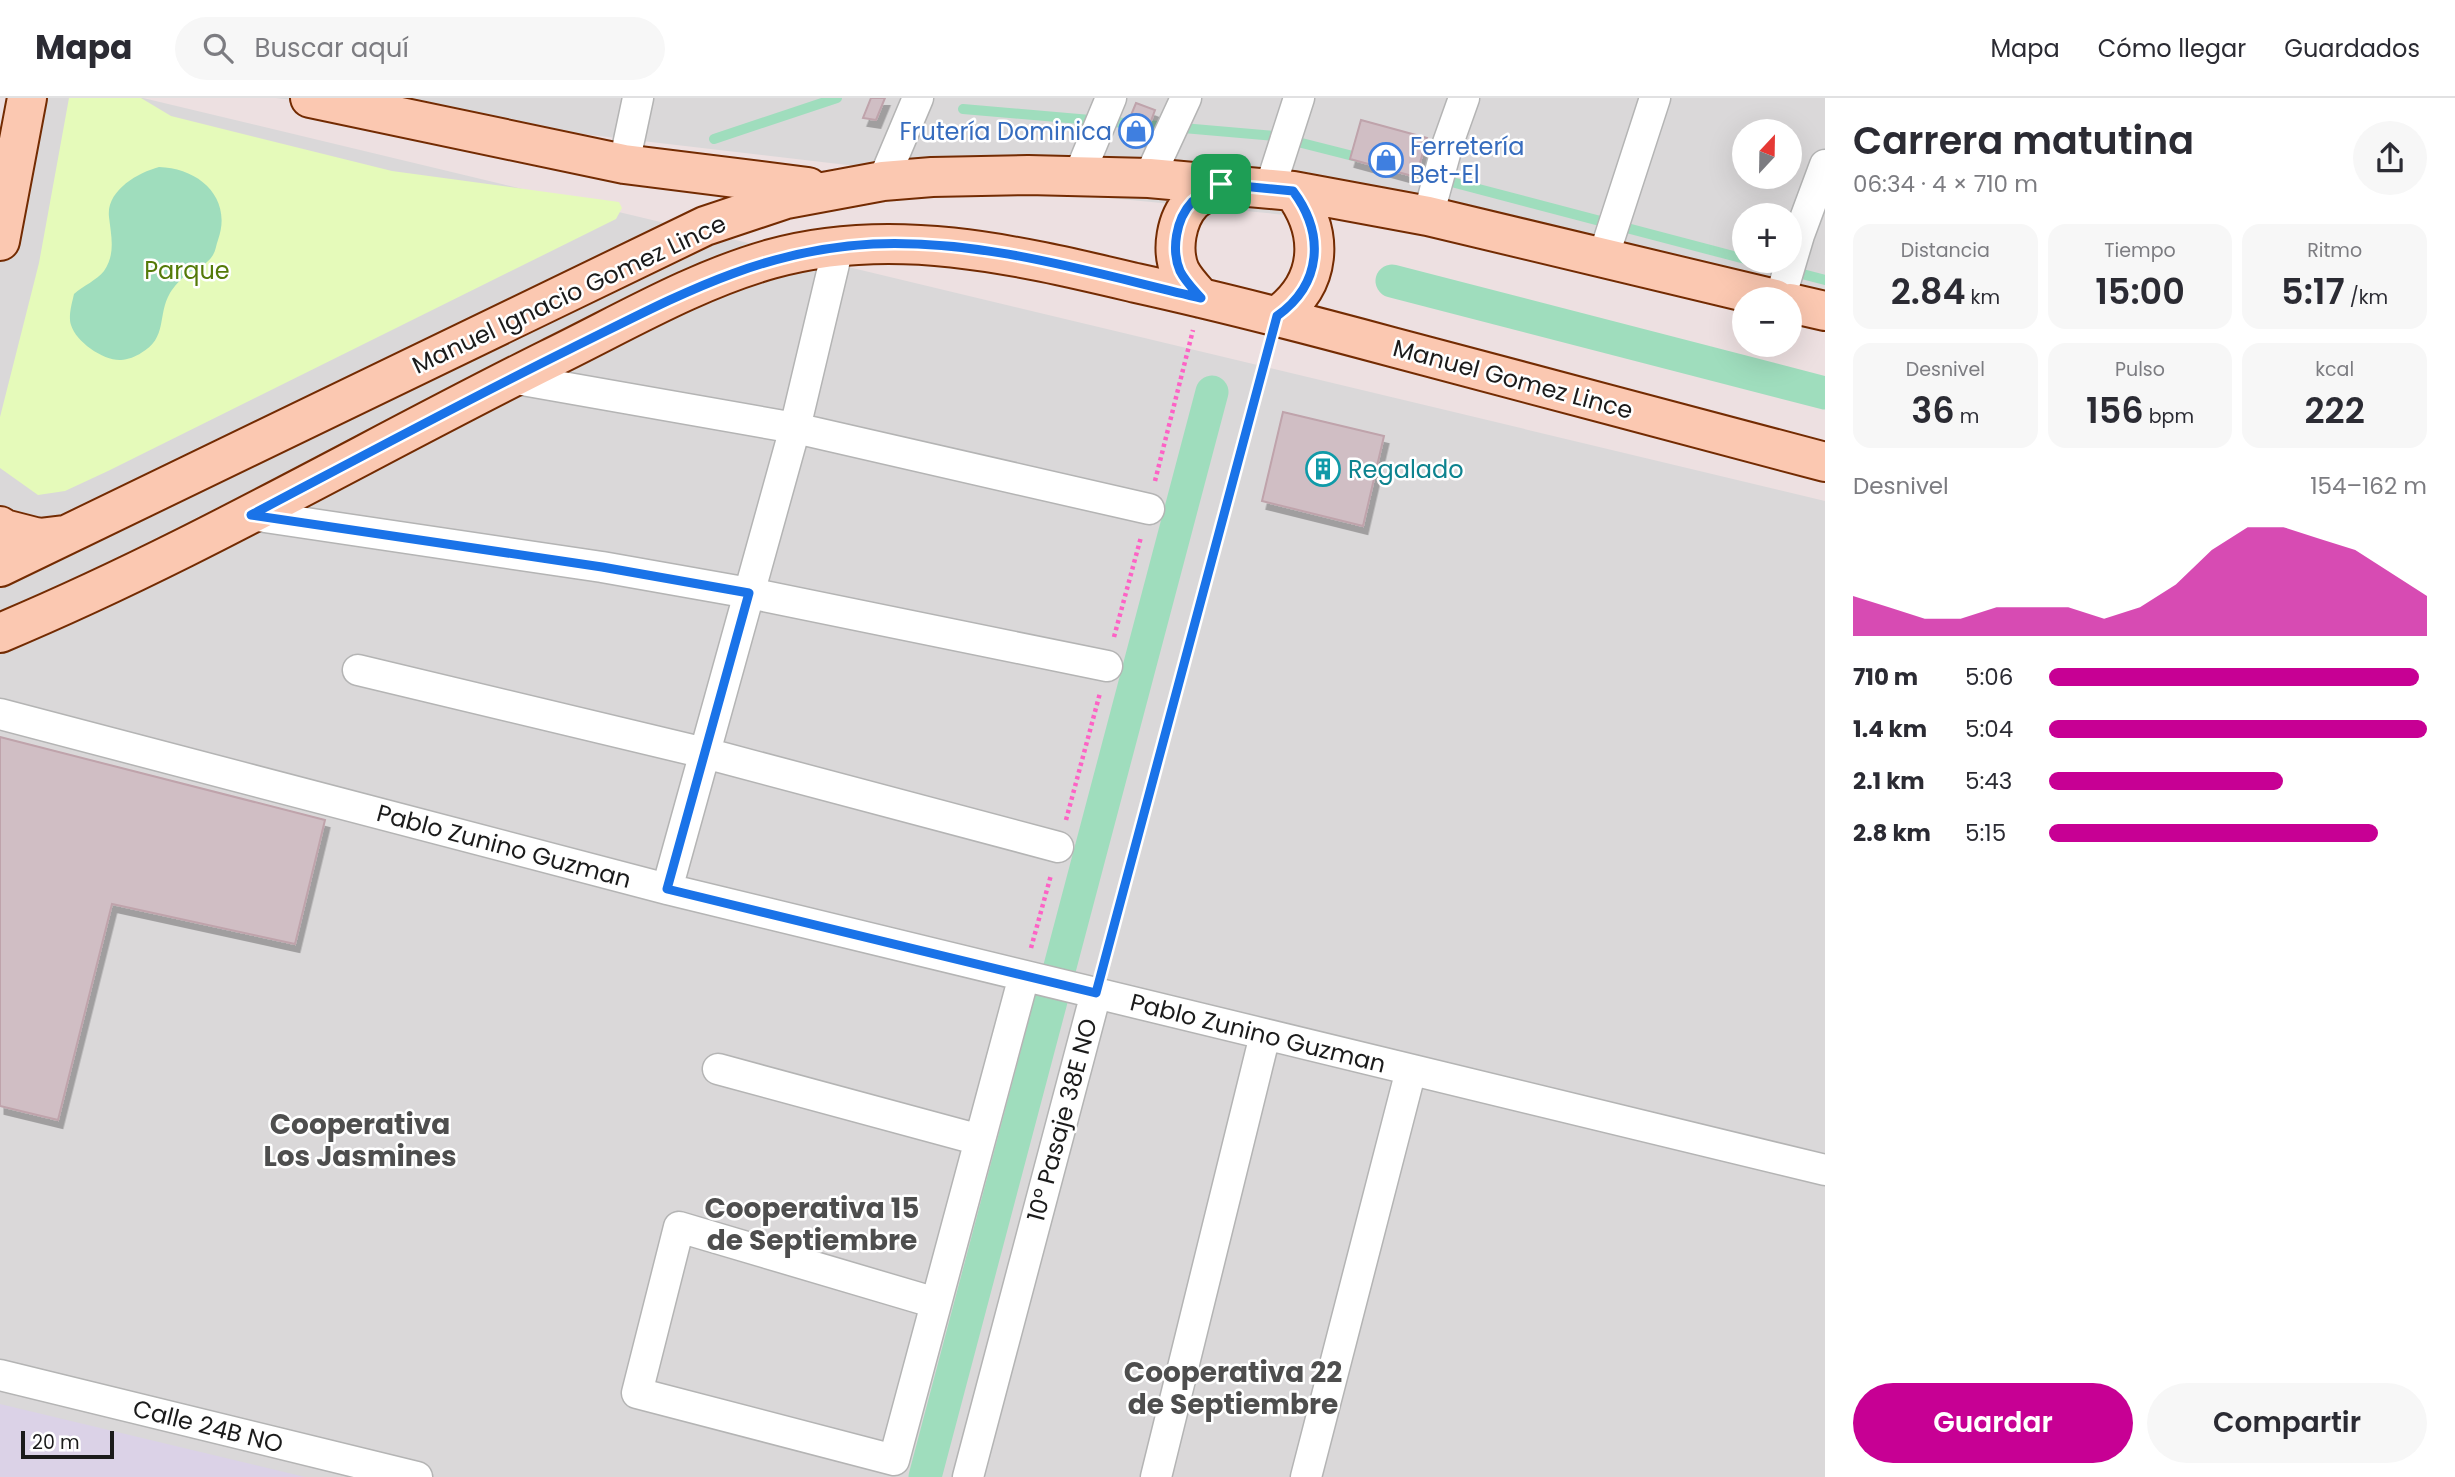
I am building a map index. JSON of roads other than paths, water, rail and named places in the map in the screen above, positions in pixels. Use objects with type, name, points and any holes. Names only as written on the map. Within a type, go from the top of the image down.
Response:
[{"type":"main road","points":[[0,241],[27,98]]},
{"type":"main road","points":[[310,98],[624,164],[831,189]]},
{"type":"main road","name":"Manuel Ignacio Gomez Lince","points":[[0,567],[705,226],[786,199],[883,181],[932,177],[1079,175],[1221,184]]},
{"type":"main road","points":[[1201,298],[1180,270],[1176,254],[1176,235],[1181,218],[1191,203],[1221,184],[1281,190],[1428,216],[1732,288]]},
{"type":"main road","points":[[1277,316],[1306,288],[1314,240],[1304,205],[1281,190]]},
{"type":"main road","name":"Manuel Ignacio Gomez Lince","points":[[0,633],[52,611],[251,515],[511,378],[716,279],[772,259],[838,247],[908,244],[979,250],[1033,259],[1201,298]]},
{"type":"main road","name":"Manuel Gomez Lince","points":[[1201,298],[1825,461]]},
{"type":"main road","points":[[1802,306],[1825,312]]},
{"type":"main road","points":[[0,526],[39,538],[73,533]]},
{"type":"street","points":[[624,164],[638,98]]},
{"type":"street","points":[[883,181],[918,98]]},
{"type":"street","points":[[1079,175],[1111,98]]},
{"type":"street","points":[[1149,178],[1186,98]]},
{"type":"street","points":[[1281,190],[1299,98]]},
{"type":"street","points":[[1428,216],[1448,143],[1464,98]]},
{"type":"street","points":[[1603,258],[1655,98]]},
{"type":"street","points":[[1781,287],[1825,165]]},
{"type":"street","points":[[667,889],[795,428],[838,247]]},
{"type":"street","points":[[511,378],[795,428],[1149,509]]},
{"type":"street","points":[[251,515],[602,567],[749,593],[1107,666]]},
{"type":"street","points":[[358,670],[705,753],[1058,847]]},
{"type":"street","name":"Pablo Zunino Guzman","points":[[0,714],[667,889],[1825,1170]]},
{"type":"street","points":[[936,1303],[679,1227],[637,1393],[894,1460],[980,1140],[1029,977]]},
{"type":"street","name":"10° Pasaje 38E NO","points":[[968,1477],[1092,992]]},
{"type":"street","points":[[1156,1477],[1265,1035]]},
{"type":"street","points":[[718,1069],[980,1140]]},
{"type":"street","points":[[1306,1477],[1411,1070]]},
{"type":"street","name":"Calle 24B NO","points":[[0,1375],[417,1477]]},
{"type":"waterway","points":[[714,139],[837,98]]},
{"type":"waterway","points":[[963,109],[1274,136],[1361,158]]},
{"type":"waterway","points":[[1406,170],[1732,256]]},
{"type":"waterway","points":[[1798,273],[1825,280]]},
{"type":"waterway","points":[[1392,281],[1825,393]]},
{"type":"waterway","points":[[925,1477],[1212,392]]},
{"type":"place","name":"Frutería Dominica","points":[[1136,131]]},
{"type":"place","name":"Ferretería Bet-El","points":[[1386,160]]},
{"type":"place","name":"Regalado","points":[[1323,469]]},
{"type":"district","name":"Cooperativa Los Jasmines","points":[[360,1140]]},
{"type":"district","name":"Cooperativa 15 de Septiembre","points":[[812,1224]]},
{"type":"district","name":"Cooperativa 22 de Septiembre","points":[[1233,1388]]},
{"type":"park label","name":"Parque","points":[[187,270]]}]
